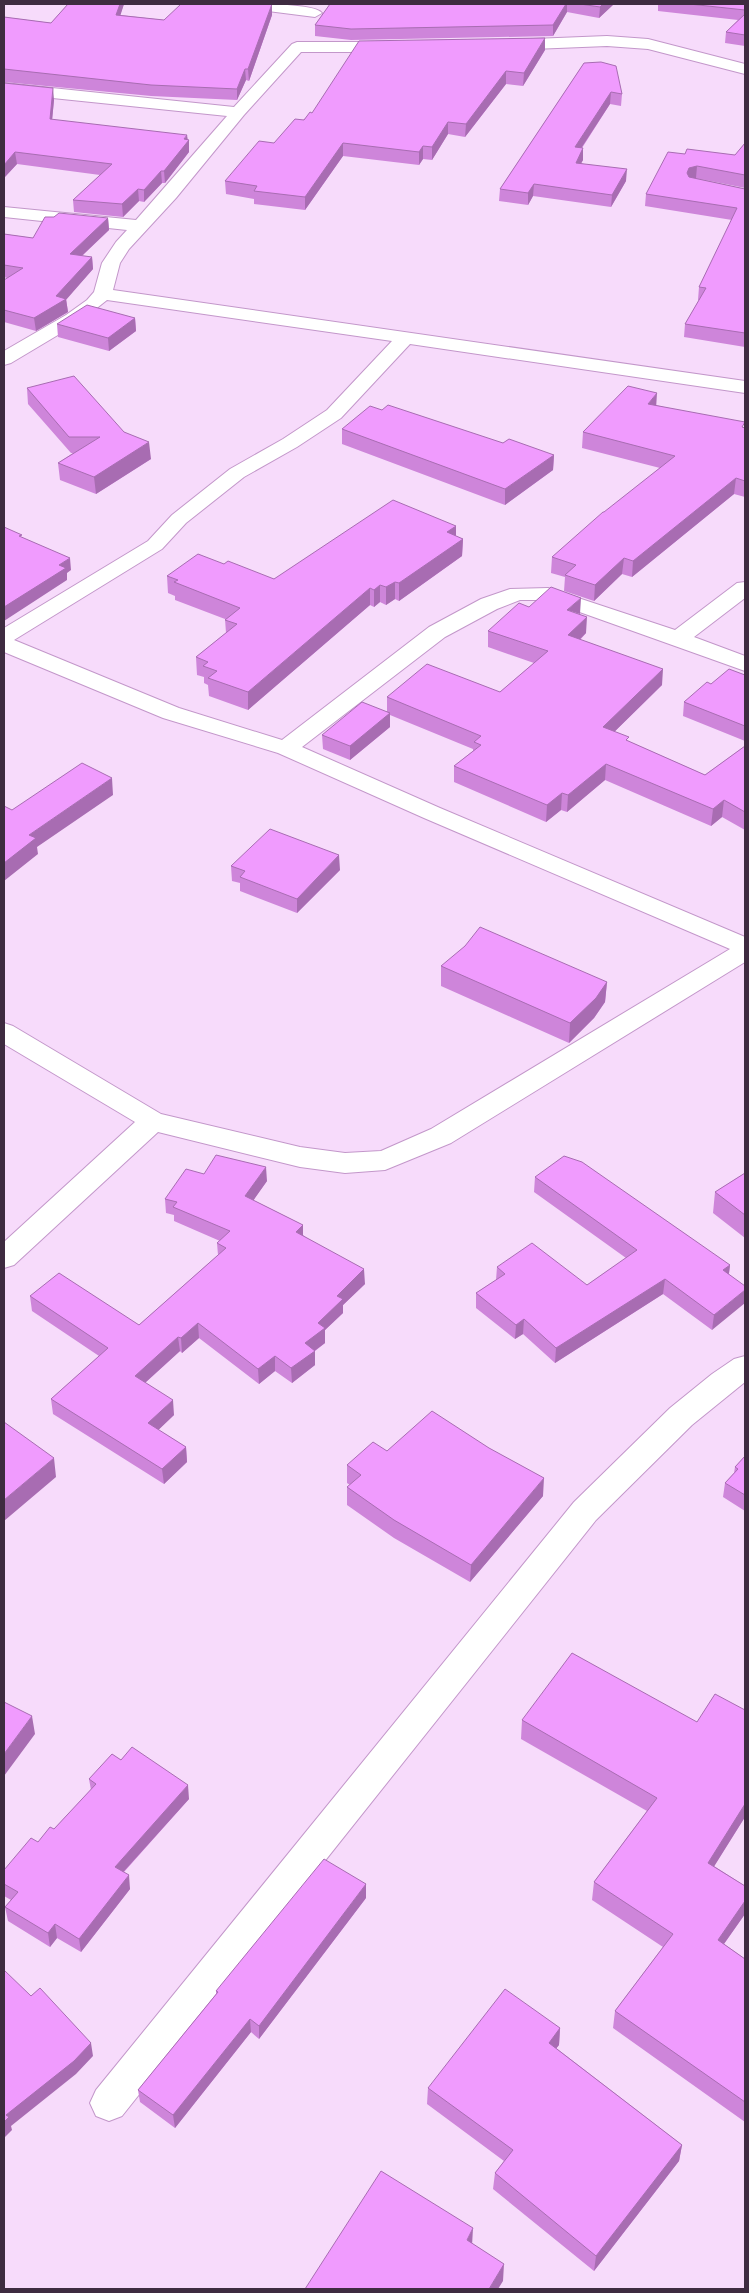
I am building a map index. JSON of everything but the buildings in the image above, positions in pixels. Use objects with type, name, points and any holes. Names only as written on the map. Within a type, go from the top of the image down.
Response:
[{"type":"street","points":[[4,359],[72,319],[93,304],[103,294],[111,263],[122,246],[170,194],[238,112],[297,47],[319,9],[245,4]]},
{"type":"street","points":[[495,45],[607,41],[648,44],[745,68]]},
{"type":"street","points":[[297,47],[410,47]]},
{"type":"street","points":[[4,88],[238,112]]},
{"type":"street","points":[[4,212],[140,226]]},
{"type":"street","points":[[103,294],[745,387]]},
{"type":"street","points":[[4,637],[155,545],[179,519],[217,488],[334,414],[404,339]]},
{"type":"street","points":[[678,638],[745,588]]},
{"type":"street","points":[[286,748],[437,632],[489,604],[518,594],[548,594],[678,638],[745,664]]},
{"type":"street","points":[[4,644],[171,713],[286,748],[432,813],[745,946]]},
{"type":"street","points":[[4,1032],[153,1120],[300,1157],[345,1163],[385,1160],[441,1136],[745,951]]},
{"type":"street","points":[[4,1258],[153,1120]]},
{"type":"street","points":[[109,2104],[585,1511],[674,1423],[720,1383],[745,1367]]}]
